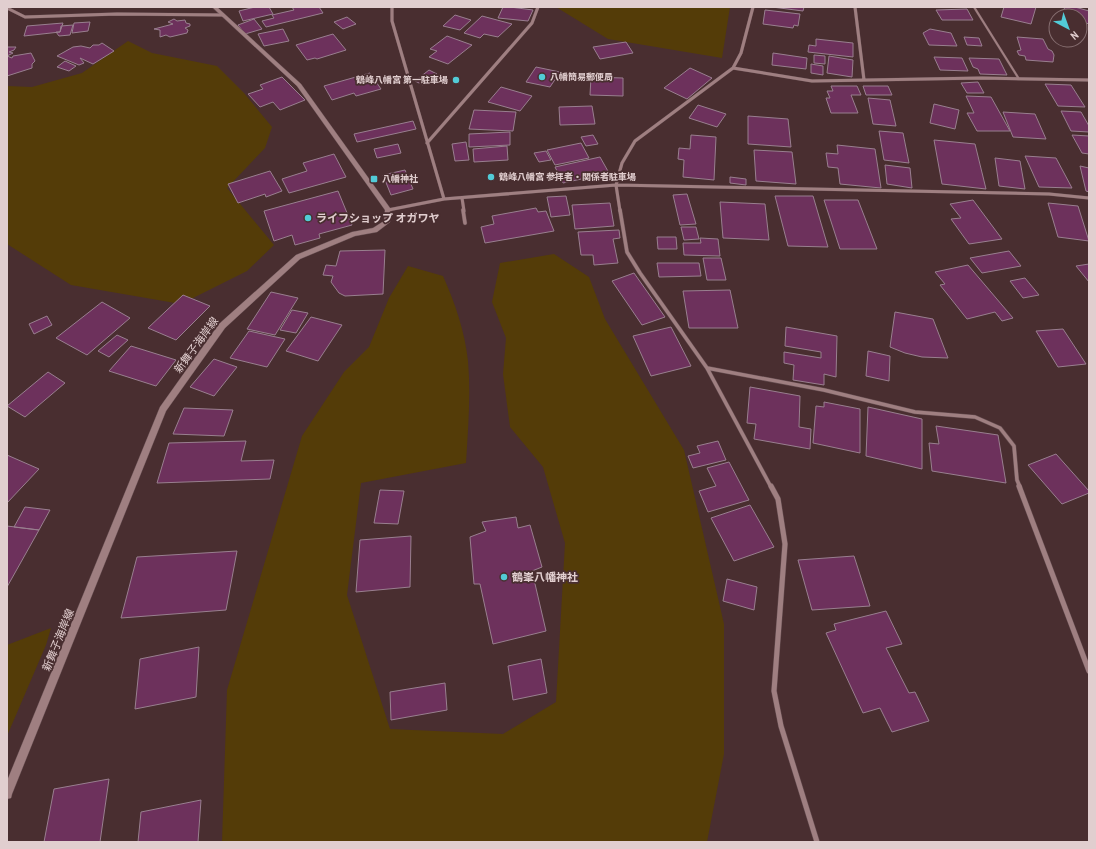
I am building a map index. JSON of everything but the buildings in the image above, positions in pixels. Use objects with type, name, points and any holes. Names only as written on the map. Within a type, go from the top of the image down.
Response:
[{"type":"main road","points":[[214,7],[299,85],[388,210]]},
{"type":"main road","name":"新舞子海岸線","points":[[7,794],[163,409],[222,326],[298,257],[354,234],[375,230],[387,222],[388,210]]},
{"type":"street","points":[[392,7],[392,21],[444,199]]},
{"type":"street","points":[[427,143],[532,23],[538,7]]},
{"type":"street","points":[[753,7],[741,53],[732,68],[636,141],[622,163],[616,185],[627,252],[640,273],[707,368],[778,500],[785,544],[774,691],[781,726],[817,842]]},
{"type":"street","points":[[855,7],[864,80]]},
{"type":"street","points":[[7,8],[25,17],[117,14],[223,15]]},
{"type":"street","points":[[732,68],[812,81],[1019,79],[1089,80]]},
{"type":"street","points":[[388,210],[444,199],[616,185],[1049,194],[1089,198]]},
{"type":"street","points":[[462,198],[464,223]]},
{"type":"street","points":[[707,368],[824,390],[915,412],[975,417],[1000,428],[1014,446],[1017,480],[1089,671]]},
{"type":"lane","points":[[974,7],[1019,79]]},
{"type":"shaded area","points":[[556,7],[730,7],[722,58],[608,39]]},
{"type":"shaded area","points":[[128,41],[152,53],[217,66],[244,93],[272,127],[265,148],[227,188],[274,245],[247,271],[181,304],[71,285],[7,244],[7,86],[32,87],[82,73]]},
{"type":"shaded area","points":[[554,254],[589,277],[605,319],[684,450],[724,624],[724,754],[707,842],[222,842],[227,690],[302,436],[344,372],[369,347],[389,298],[408,266],[443,276],[459,318],[465,339],[469,374],[469,412],[466,463],[361,483],[347,595],[390,729],[503,734],[556,702],[565,543],[543,467],[510,427],[503,374],[506,338],[492,302],[500,263]]},
{"type":"shaded area","points":[[51,628],[46,645],[7,736],[7,645]]},
{"type":"place","name":"八幡簡易郵便局","points":[[542,77]]},
{"type":"place","name":"鶴峰八幡宮 第一駐車場","points":[[456,80]]},
{"type":"place","name":"鶴峰八幡宮 参拝者・関係者駐車場","points":[[491,177]]},
{"type":"place","name":"八幡神社","points":[[374,179]]},
{"type":"place","name":"ライフショップ オガワヤ","points":[[308,218]]},
{"type":"place","name":"鶴峯八幡神社","points":[[504,577]]}]
